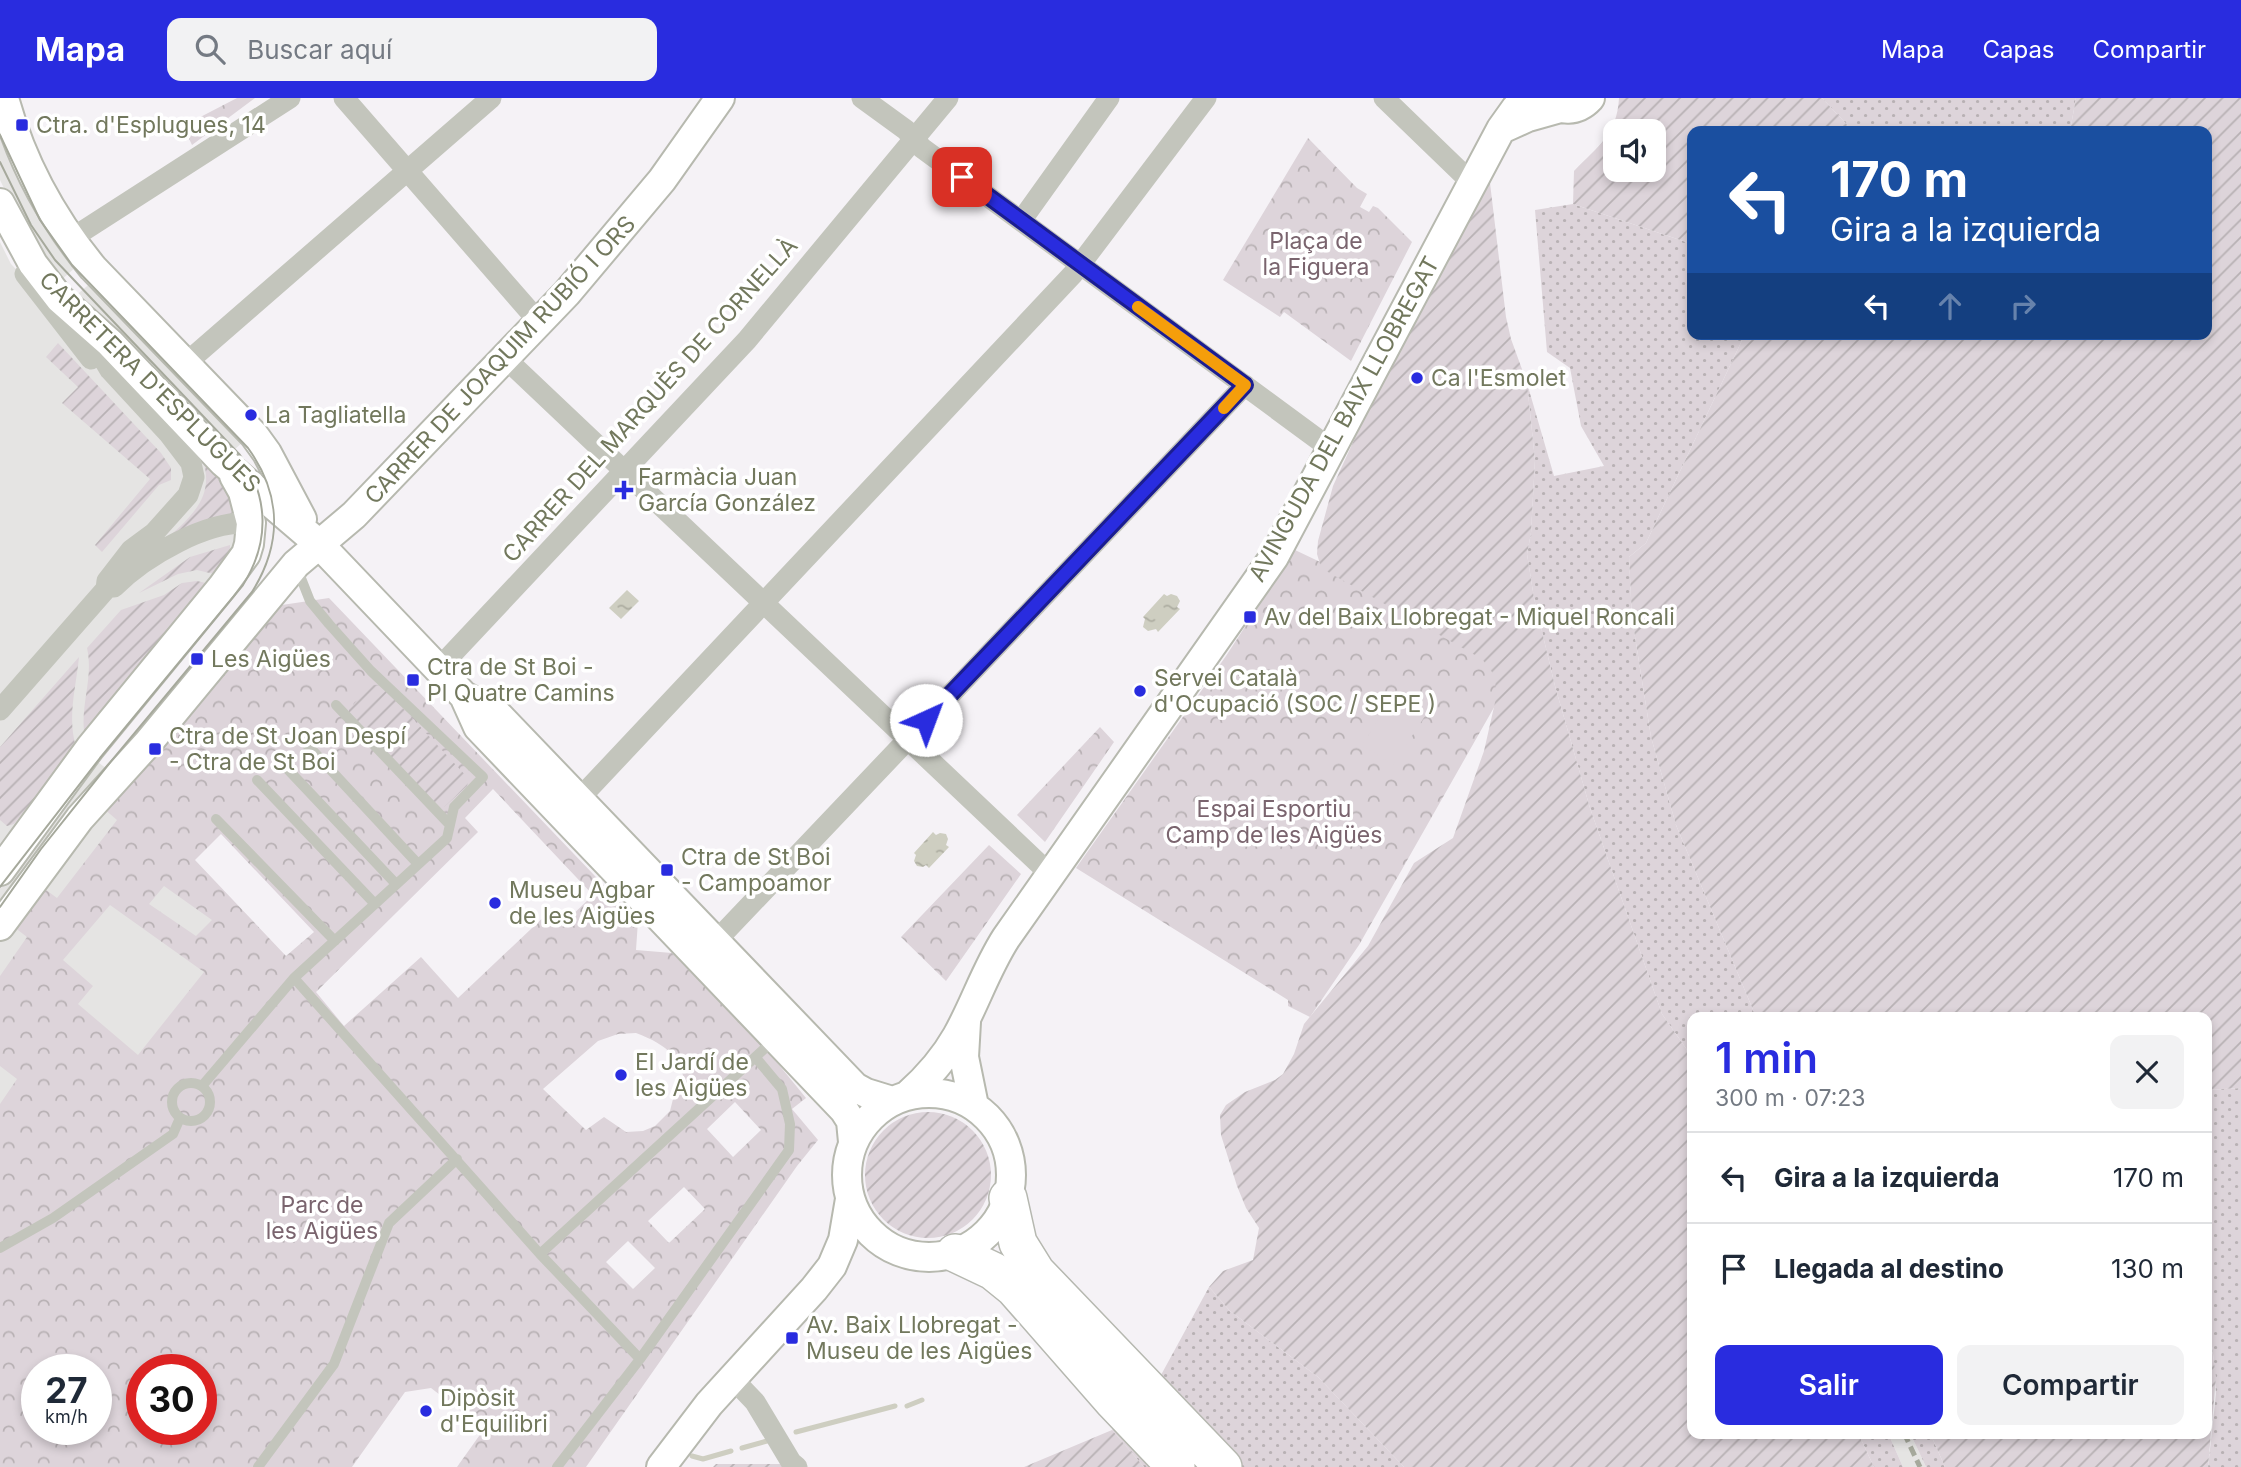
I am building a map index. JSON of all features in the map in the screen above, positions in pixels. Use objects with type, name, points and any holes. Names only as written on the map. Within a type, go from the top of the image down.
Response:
[{"type":"highway","points":[[1008,1198],[1018,1243],[1036,1272],[1223,1467]]},
{"type":"highway","points":[[955,1253],[993,1271],[1014,1288],[1114,1402],[1176,1467]]},
{"type":"street","name":"CARRETERA D'ESPLUGUES","points":[[4,98],[30,169],[69,240],[254,435],[267,453],[298,514],[319,544]]},
{"type":"street","points":[[69,240],[290,98]]},
{"type":"street","points":[[344,98],[540,322]]},
{"type":"street","points":[[185,364],[491,98]]},
{"type":"street","name":"CARRER DE JOAQUIM RUBIÓ I ORS","points":[[0,926],[80,818],[148,744],[296,564],[355,515],[540,322],[629,222],[720,98]]},
{"type":"street","points":[[862,98],[906,130],[922,148],[1331,449]]},
{"type":"street","name":"CARRER DEL MARQUÈS DE CORNELLÀ","points":[[438,669],[747,340],[948,98]]},
{"type":"street","points":[[1021,221],[1109,98]]},
{"type":"street","points":[[579,799],[1081,265],[1206,98]]},
{"type":"street","points":[[1384,98],[1472,183]]},
{"type":"street","name":"AVINGUDA DEL BAIX LLOBREGAT","points":[[900,1098],[925,1080],[947,1052],[996,954],[1274,557],[1501,129],[1527,98]]},
{"type":"street","points":[[1501,129],[1552,103],[1577,107],[1590,98]]},
{"type":"street","name":"CARRETERA D'ESPLUGUES","points":[[3,219],[48,285],[78,317],[110,344],[223,461],[319,544]]},
{"type":"street","points":[[3,219],[24,273],[69,334],[164,440],[180,450]]},
{"type":"street","points":[[0,710],[106,589],[107,581],[131,550],[154,533],[188,495],[193,484],[193,470],[169,434],[110,370],[78,317]]},
{"type":"street","points":[[505,358],[1051,875]]},
{"type":"street","points":[[716,942],[1245,385]]},
{"type":"street","points":[[0,871],[90,748],[240,563],[249,544],[251,523],[243,492],[223,461]]},
{"type":"street","name":"CARRETERA D'ESPLUGUES","points":[[251,523],[275,526],[319,544]]},
{"type":"street","points":[[106,589],[114,587],[159,554],[198,534],[225,524],[251,523]]},
{"type":"street","points":[[319,544],[464,696],[495,712],[855,1087],[875,1097],[900,1098],[937,1093],[957,1097],[974,1106],[997,1128],[1006,1147],[1012,1178],[1001,1215],[985,1235],[971,1246],[955,1253],[927,1257],[908,1255],[890,1247],[866,1227],[850,1199]]},
{"type":"street","points":[[464,696],[478,727],[848,1114],[853,1142]]},
{"type":"street","name":"AVINGUDA DEL BAIX LLOBREGAT","points":[[967,1016],[964,1057],[974,1106]]},
{"type":"street","points":[[661,1467],[709,1404],[832,1266],[843,1240],[850,1199],[847,1170],[853,1142],[869,1118],[900,1098]]},
{"type":"street","points":[[832,1266],[857,1254],[890,1247]]},
{"type":"street","points":[[733,1378],[755,1402],[791,1462],[797,1467]]},
{"type":"lane","points":[[202,1086],[294,978],[447,838],[454,807],[483,777],[371,671],[329,624],[310,601],[296,564]]},
{"type":"lane","points":[[336,705],[450,825]]},
{"type":"lane","points":[[302,739],[418,864]]},
{"type":"lane","points":[[279,760],[396,884]]},
{"type":"lane","points":[[257,780],[375,904]]},
{"type":"lane","points":[[216,819],[335,941]]},
{"type":"lane","points":[[294,978],[540,1254],[640,1359]]},
{"type":"lane","points":[[540,1254],[776,1038]]},
{"type":"lane","points":[[557,1467],[640,1359],[789,1150],[790,1124],[782,1089],[755,1058]]},
{"type":"lane","points":[[189,1082],[202,1086],[209,1097],[207,1112],[193,1121],[180,1118],[171,1104],[174,1091],[189,1082]]},
{"type":"lane","points":[[0,1248],[53,1217],[173,1134],[180,1118]]},
{"type":"lane","points":[[258,1467],[334,1364],[389,1223],[457,1159]]},
{"type":"shaded area","points":[[0,120],[78,265],[59,282],[16,213],[0,180]]},
{"type":"shaded area","points":[[0,242],[11,264],[221,480],[242,533],[241,551],[90,756],[107,769],[301,1008],[0,1258]]},
{"type":"shaded area","points":[[93,281],[245,440],[233,451],[174,390],[73,298]]},
{"type":"shaded area","points":[[1891,1439],[1913,1439],[1926,1467],[1903,1467]]},
{"type":"green space","points":[[237,98],[255,98],[192,145],[183,126]]},
{"type":"green space","points":[[1619,98],[1822,98],[1848,126],[1687,126],[1687,242],[1573,204],[1574,171],[1603,141],[1603,182],[1666,182],[1666,119],[1615,119]]},
{"type":"green space","points":[[1822,98],[2076,98],[2071,126],[1848,126]]},
{"type":"green space","points":[[2076,98],[2241,98],[2241,1088],[2212,1090],[2212,1012],[1754,1012],[1676,825],[1651,737],[1632,618],[1629,557],[1646,543],[1742,340],[2212,340],[2212,126],[2071,126]]},
{"type":"green space","name":"Plaça de la Figuera","points":[[1308,138],[1357,188],[1367,194],[1360,207],[1369,212],[1373,206],[1378,208],[1412,242],[1351,361],[1284,312],[1280,317],[1223,280]]},
{"type":"green space","points":[[1490,183],[1506,317],[1527,383],[1535,460],[1531,533],[1527,554],[1534,598],[1555,686],[1590,808],[1662,1014],[1687,1050],[1687,1439],[1861,1439],[1874,1467],[1404,1467],[1318,1377],[1230,1311],[1209,1287],[1223,1271],[1253,1260],[1259,1228],[1246,1208],[1237,1186],[1221,1135],[1220,1115],[1226,1105],[1245,1092],[1283,1074],[1294,1054],[1304,1024],[1368,946],[1414,863],[1453,838],[1484,751],[1496,698],[1495,676],[1482,659],[1328,572],[1320,564],[1317,554],[1333,486],[1406,326]]},
{"type":"green space","points":[[1573,204],[1687,242],[1687,340],[1742,340],[1646,543],[1629,557],[1632,618],[1651,737],[1676,825],[1754,1012],[1687,1012],[1687,1050],[1662,1014],[1590,808],[1555,686],[1534,598],[1527,554],[1531,533],[1535,460],[1527,383],[1554,476],[1604,466],[1581,426],[1570,368],[1547,352],[1535,210]]},
{"type":"green space","points":[[58,343],[161,453],[171,468],[171,480],[159,485],[102,552],[95,545],[150,479],[62,403],[78,387],[46,357]]},
{"type":"green space","points":[[203,460],[225,476],[237,516],[160,545],[188,518],[202,498],[206,474]]},
{"type":"green space","points":[[230,545],[230,560],[218,575],[197,570],[178,574],[139,593],[190,557]]},
{"type":"green space","name":"Espai Esportiu Camp de les Aigües","points":[[1295,550],[1335,569],[1467,643],[1509,681],[1359,945],[1310,1017],[1288,1006],[1288,1000],[1076,868],[1226,656]]},
{"type":"green space","points":[[197,581],[210,584],[85,738],[84,715],[89,671],[87,648],[121,610],[164,595],[182,583]]},
{"type":"green space","name":"Parc de les Aigües","points":[[329,598],[638,921],[636,950],[672,953],[766,1049],[806,1098],[792,1109],[818,1140],[586,1467],[457,1467],[484,1429],[431,1388],[405,1392],[352,1467],[0,1467],[0,1104],[17,1079],[0,1066],[0,976],[27,937],[14,927],[42,887],[57,898],[117,820],[103,808],[275,606]],"holes":[[[493,789],[593,895],[563,924],[550,911],[458,998],[421,957],[344,1026],[316,992],[478,832],[465,818]],[[221,834],[314,932],[286,956],[195,860]],[[164,886],[212,920],[196,936],[149,904]],[[110,905],[204,972],[138,1055],[78,1004],[93,986],[63,960]],[[636,1033],[657,1043],[678,1062],[686,1094],[674,1095],[670,1111],[655,1126],[643,1131],[626,1132],[604,1117],[586,1130],[543,1089],[598,1041],[618,1034]],[[735,1102],[761,1130],[733,1157],[707,1129]],[[684,1187],[705,1209],[669,1243],[648,1221]],[[628,1241],[655,1268],[633,1289],[606,1262]]]},
{"type":"green space","points":[[79,657],[72,714],[76,747],[14,824],[7,826],[0,820],[0,747]]},
{"type":"green space","points":[[372,685],[382,686],[469,779],[467,786],[444,807],[438,807],[349,716],[349,709]]},
{"type":"green space","points":[[1397,690],[1429,710],[1393,765],[1362,745]]},
{"type":"green space","points":[[1100,727],[1114,742],[1045,842],[1017,815]]},
{"type":"green space","points":[[989,845],[1021,874],[946,981],[901,937]]},
{"type":"green space","points":[[2241,1088],[2241,1467],[2208,1467],[2216,1394],[2212,1346],[2212,1090]]},
{"type":"green space","points":[[928,1112],[952,1117],[972,1131],[986,1151],[991,1175],[986,1199],[972,1219],[952,1233],[928,1238],[904,1233],[884,1219],[870,1199],[865,1175],[870,1151],[884,1131],[904,1117]]},
{"type":"green space","points":[[1209,1287],[1230,1311],[1318,1377],[1404,1467],[1144,1467],[1112,1430],[1161,1375]]},
{"type":"green space","points":[[2212,1347],[2216,1377],[2212,1422]]},
{"type":"green space","points":[[1112,1430],[1144,1467],[1024,1467]]},
{"type":"green space","points":[[1861,1439],[1891,1439],[1903,1467],[1874,1467]]},
{"type":"green space","points":[[1913,1439],[1933,1439],[1945,1467],[1926,1467]]},
{"type":"green space","points":[[1933,1439],[2210,1439],[2208,1467],[1945,1467]]},
{"type":"green space","points":[[716,1464],[786,1464],[793,1467],[713,1467]]},
{"type":"water","points":[[627,590],[639,601],[621,619],[609,608]]},
{"type":"water","points":[[1164,594],[1177,596],[1180,601],[1177,607],[1180,609],[1158,632],[1156,629],[1148,631],[1143,627],[1143,617]]},
{"type":"water","points":[[933,832],[936,835],[946,834],[946,845],[949,847],[929,868],[926,865],[917,866],[914,853]]},
{"type":"waterway","points":[[907,1406],[922,1400]]},
{"type":"waterway","points":[[796,1432],[895,1406]]},
{"type":"waterway","points":[[742,1448],[767,1441]]},
{"type":"waterway","points":[[692,1456],[703,1459],[731,1451]]},
{"type":"tram line","points":[[0,135],[40,220],[72,265],[248,448],[267,484],[274,520],[269,556],[252,592],[108,765],[41,849],[0,907]]},
{"type":"tram line","points":[[0,162],[31,225],[55,260],[240,455],[256,487],[262,520],[258,552],[243,585],[100,758],[0,887]]},
{"type":"railway","points":[[1907,1439],[1920,1467]]},
{"type":"slow traffic","points":[[1138,307],[1245,385],[1224,408]]},
{"type":"place","name":"Ctra. d'Esplugues, 14","points":[[22,125]]},
{"type":"place","name":"Ca l'Esmolet","points":[[1417,378]]},
{"type":"place","name":"La Tagliatella","points":[[251,415]]},
{"type":"place","name":"Farmàcia Juan García González","points":[[624,490]]},
{"type":"place","name":"Av del Baix Llobregat - Miquel Roncali","points":[[1250,617]]},
{"type":"place","name":"Les Aigües","points":[[197,659]]},
{"type":"place","name":"Ctra de St Boi - Pl Quatre Camins","points":[[413,680]]},
{"type":"place","name":"Servei Català d'Ocupació (SOC / SEPE )","points":[[1140,691]]},
{"type":"place","name":"Ctra de St Joan Despí - Ctra de St Boi","points":[[155,749]]},
{"type":"place","name":"Ctra de St Boi - Campoamor","points":[[667,870]]},
{"type":"place","name":"Museu Agbar de les Aigües","points":[[495,903]]},
{"type":"place","name":"El Jardí de les Aigües","points":[[621,1075]]},
{"type":"place","name":"Av. Baix Llobregat - Museu de les Aigües","points":[[792,1338]]},
{"type":"place","name":"Dipòsit d'Equilibri","points":[[426,1411]]},
{"type":"route","points":[[926,720],[1245,385],[962,177]]}]
